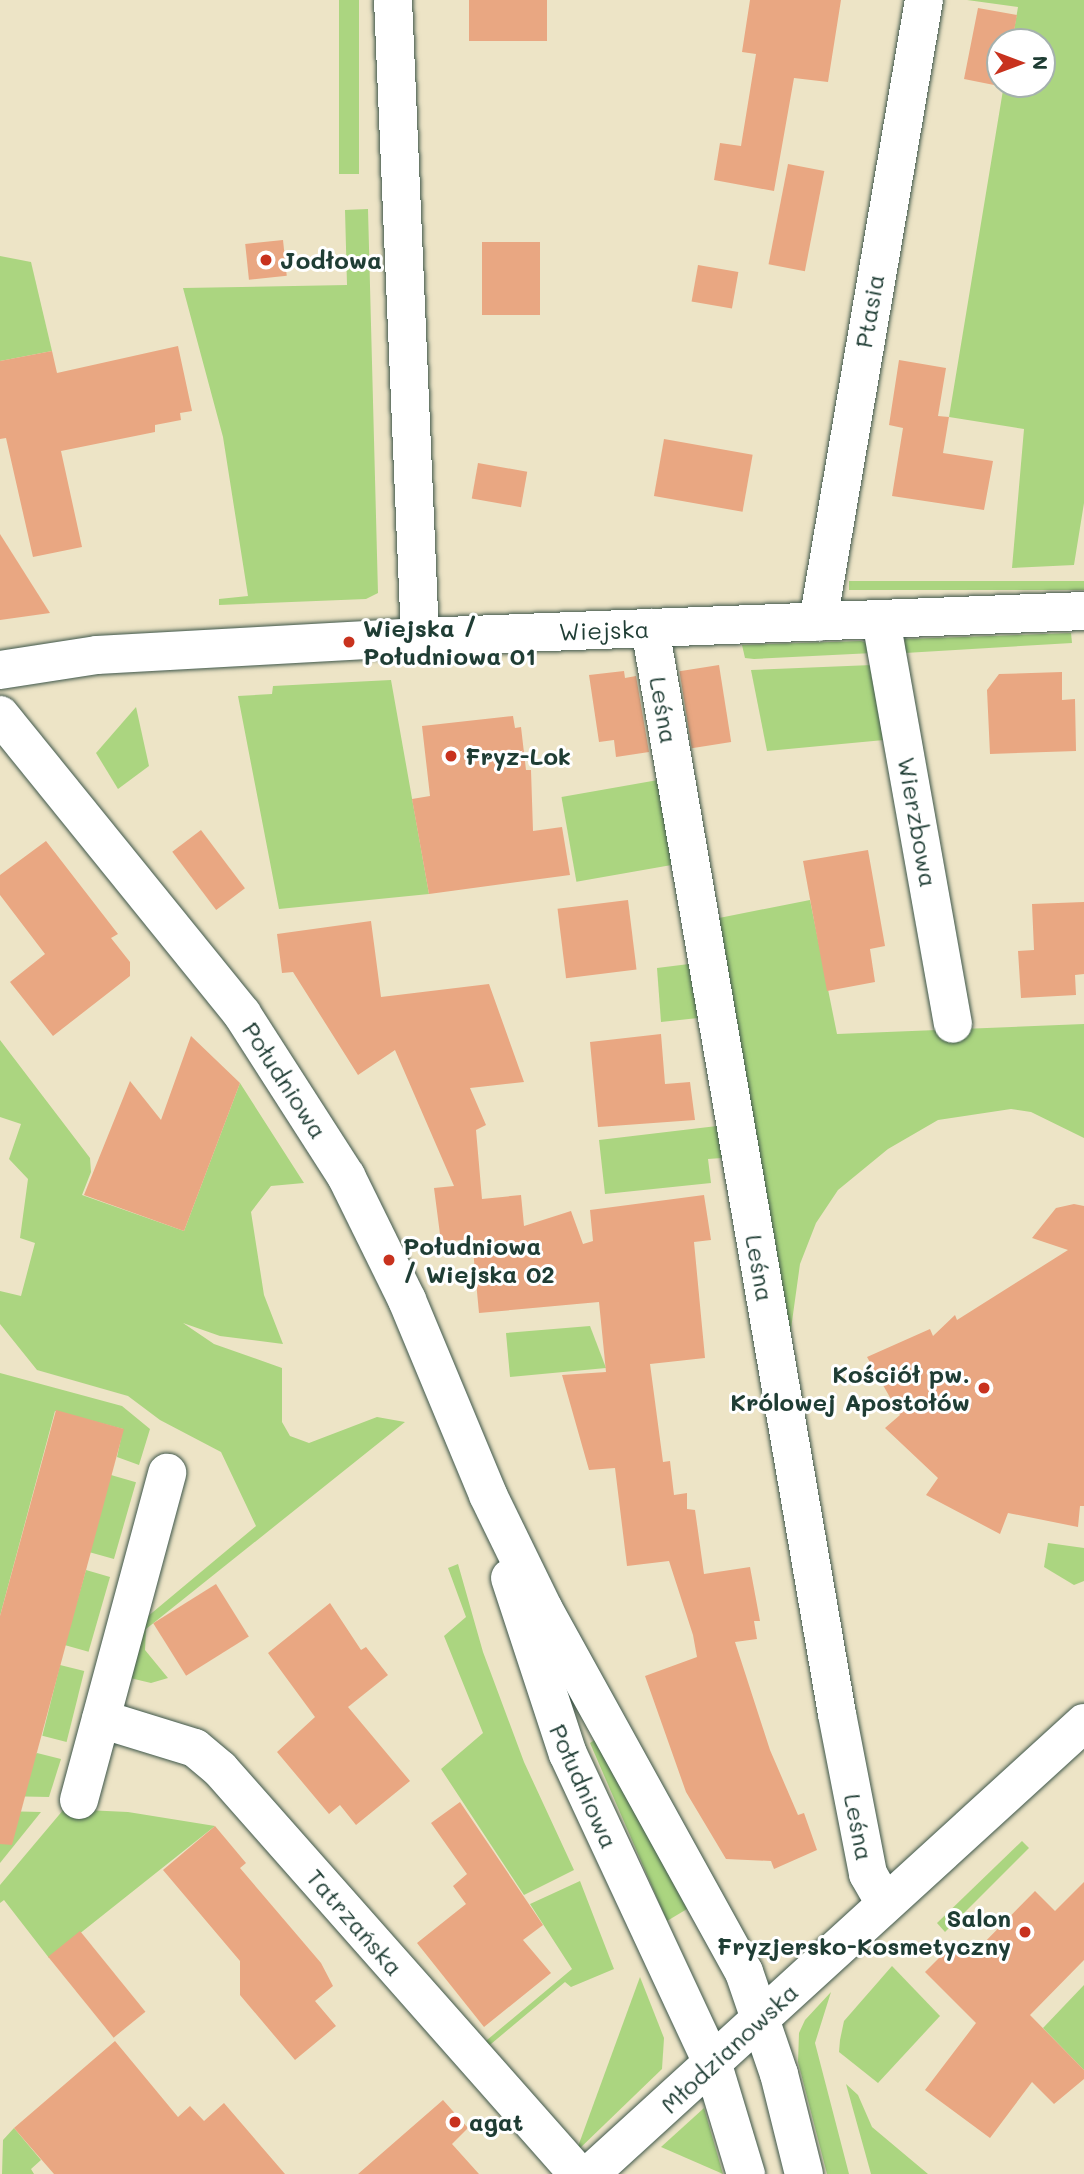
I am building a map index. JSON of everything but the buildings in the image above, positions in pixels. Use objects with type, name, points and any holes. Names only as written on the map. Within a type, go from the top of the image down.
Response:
[{"type":"street","points":[[393,0],[420,637]]},
{"type":"street","name":"Ptasia","points":[[818,622],[924,0]]},
{"type":"street","name":"Wiejska","points":[[0,670],[97,655],[420,637],[1084,611]]},
{"type":"street","name":"Wierzbowa","points":[[881,620],[953,1024]]},
{"type":"street","name":"Leśna","points":[[650,628],[837,1714],[868,1874],[884,1903]]},
{"type":"street","name":"Południowa","points":[[0,715],[175,926],[242,1014],[318,1129],[389,1260],[488,1495],[543,1608],[703,1891],[763,2020],[804,2174]]},
{"type":"street","points":[[79,1800],[167,1473]]},
{"type":"street","name":"Południowa","points":[[488,1495],[522,1627],[568,1754],[713,2064],[747,2174]]},
{"type":"street","name":"Tatrzańska","points":[[101,1719],[184,1744],[220,1769],[578,2174]]},
{"type":"street","name":"Młodzianowska","points":[[590,2174],[763,2020],[884,1903],[1084,1723]]},
{"type":"green space","points":[[339,0],[359,0],[359,174],[339,174]]},
{"type":"green space","points":[[967,0],[1084,0],[1084,503],[1074,565],[1012,568],[1024,429],[949,417],[1002,98],[1056,98],[1056,28],[1014,28],[1018,7]]},
{"type":"green space","points":[[368,209],[378,593],[366,599],[219,605],[219,599],[248,596],[223,437],[183,288],[347,285],[345,210]]},
{"type":"green space","points":[[0,256],[31,262],[52,351],[0,361]]},
{"type":"green space","points":[[849,581],[1084,581],[1084,590],[849,590]]},
{"type":"green space","points":[[1071,633],[1072,643],[905,653],[905,639]]},
{"type":"green space","points":[[861,641],[870,644],[873,653],[754,659],[745,658],[742,645]]},
{"type":"green space","points":[[872,665],[884,740],[767,751],[751,670]]},
{"type":"green space","points":[[391,680],[429,894],[279,909],[238,696],[272,694],[273,686]]},
{"type":"green space","points":[[136,707],[149,766],[118,789],[96,753]]},
{"type":"green space","points":[[658,780],[673,865],[576,882],[561,797]]},
{"type":"green space","points":[[810,900],[837,1034],[1084,1024],[1084,1138],[1031,1112],[1011,1109],[938,1120],[888,1149],[838,1190],[816,1223],[800,1264],[790,1336],[714,919]]},
{"type":"green space","points":[[689,964],[698,1018],[661,1022],[657,968]]},
{"type":"green space","points":[[0,1040],[90,1158],[91,1172],[82,1195],[184,1231],[240,1083],[304,1183],[271,1186],[251,1212],[264,1295],[283,1344],[220,1336],[183,1323],[214,1344],[282,1368],[282,1422],[290,1436],[309,1443],[377,1417],[405,1422],[146,1629],[145,1650],[168,1678],[151,1683],[130,1678],[141,1622],[256,1526],[221,1452],[160,1420],[128,1396],[37,1370],[0,1324],[0,1291],[21,1296],[35,1243],[20,1238],[28,1179],[9,1159],[21,1124],[0,1117]]},
{"type":"green space","points":[[717,1126],[722,1158],[708,1159],[711,1183],[605,1194],[599,1140]]},
{"type":"green space","points":[[590,1326],[606,1368],[510,1377],[506,1333]]},
{"type":"green space","points":[[0,1373],[122,1406],[150,1429],[139,1465],[117,1457],[123,1429],[55,1411],[0,1616]]},
{"type":"green space","points":[[111,1475],[136,1482],[114,1559],[89,1552]]},
{"type":"green space","points":[[1048,1543],[1084,1548],[1084,1581],[1074,1585],[1044,1567]]},
{"type":"green space","points":[[458,1564],[483,1652],[524,1762],[574,1870],[524,1895],[441,1769],[483,1733],[444,1636],[466,1617],[448,1568]]},
{"type":"green space","points":[[86,1570],[110,1577],[89,1652],[65,1645]]},
{"type":"green space","points":[[60,1665],[84,1671],[67,1742],[42,1736]]},
{"type":"green space","points":[[596,1739],[687,1909],[667,1921],[590,1743]]},
{"type":"green space","points":[[37,1753],[61,1759],[49,1797],[0,1796],[0,1782]]},
{"type":"green space","points":[[64,1809],[128,1812],[215,1826],[49,1958],[4,1900],[0,1903],[0,1885]]},
{"type":"green space","points":[[0,1811],[41,1812],[0,1863]]},
{"type":"green space","points":[[1022,1841],[1029,1848],[945,1932],[937,1923]]},
{"type":"green space","points":[[580,1881],[614,1969],[571,1987],[565,1982],[485,2049],[481,2045],[572,1969],[530,1904]]},
{"type":"green space","points":[[892,1966],[940,2016],[878,2083],[839,2052],[840,2040],[844,2021]]},
{"type":"green space","points":[[640,1977],[664,2038],[662,2069],[576,2152]]},
{"type":"green space","points":[[1084,1985],[1084,2070],[1043,2028]]},
{"type":"green space","points":[[831,1992],[815,2043],[849,2174],[827,2174],[798,2062],[799,2033],[805,2020]]},
{"type":"green space","points":[[846,2084],[858,2095],[872,2127],[928,2174],[871,2174]]},
{"type":"green space","points":[[704,2108],[723,2174],[661,2147]]},
{"type":"green space","points":[[14,2128],[41,2160],[31,2169],[34,2174],[2,2174],[3,2140]]},
{"type":"place","name":"Jodłowa","points":[[266,260]]},
{"type":"place","name":"Wiejska / Południowa 01","points":[[349,642]]},
{"type":"place","name":"Fryz-Lok","points":[[451,756]]},
{"type":"place","name":"Południowa / Wiejska 02","points":[[389,1260]]},
{"type":"place","name":"Kościół pw. Królowej Apostołów","points":[[984,1388]]},
{"type":"place","name":"Salon Fryzjersko-Kosmetyczny","points":[[1025,1932]]},
{"type":"place","name":"agat","points":[[455,2122]]}]
